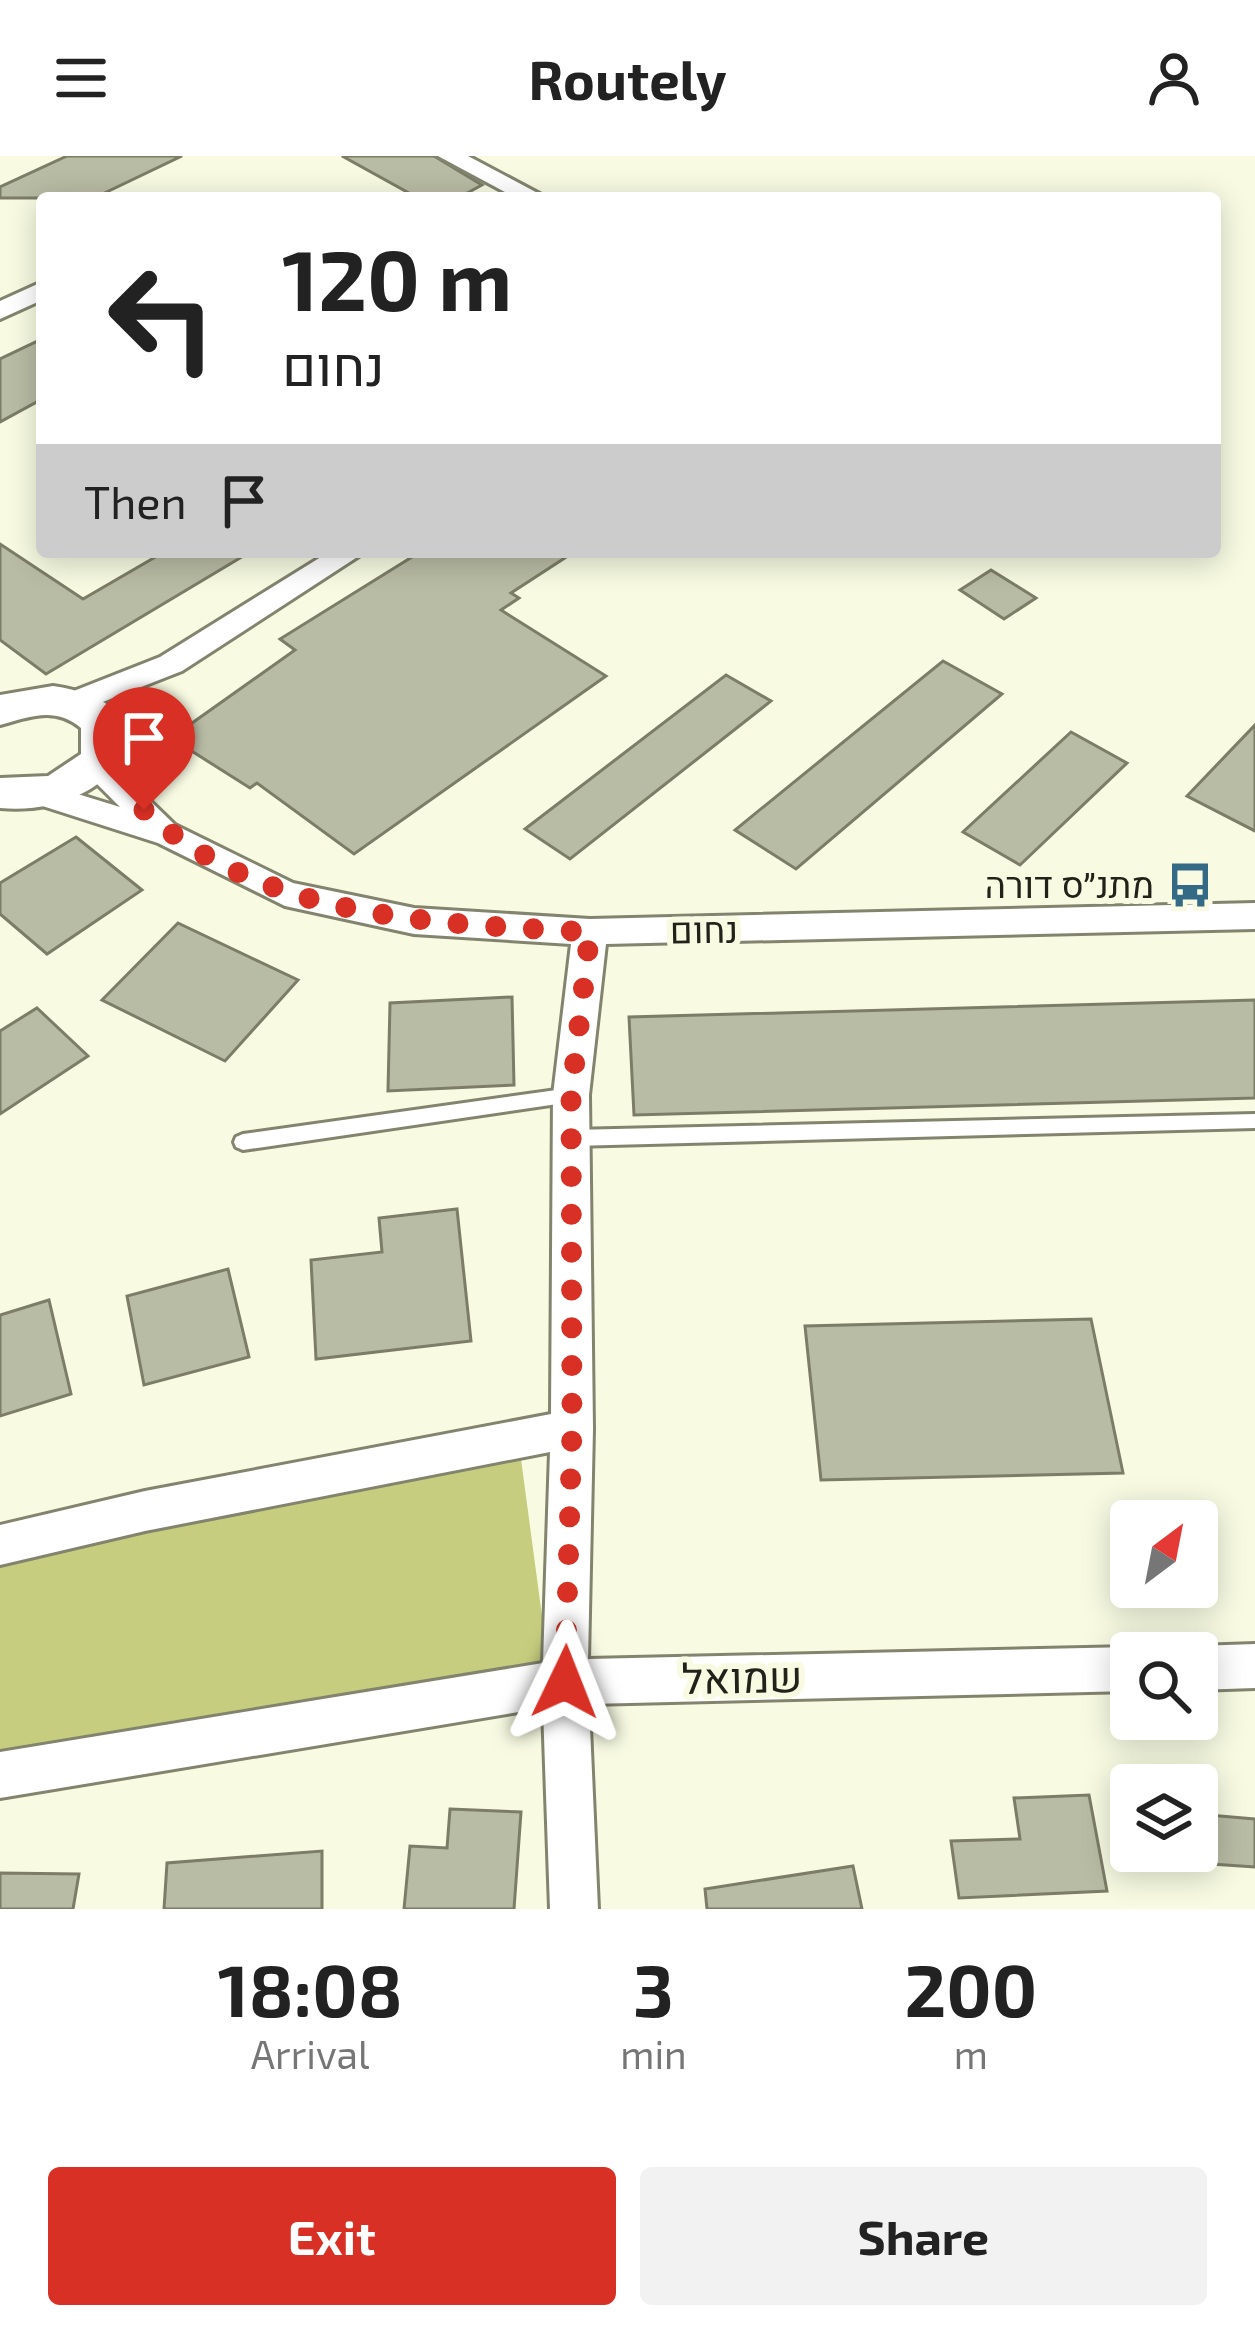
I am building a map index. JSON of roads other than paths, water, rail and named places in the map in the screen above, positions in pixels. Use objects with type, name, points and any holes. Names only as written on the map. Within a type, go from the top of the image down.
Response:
[{"type":"street","points":[[450,156],[523,192]]},
{"type":"street","points":[[0,311],[36,293]]},
{"type":"street","points":[[72,704],[170,664],[340,558]]},
{"type":"street","points":[[21,794],[63,788],[170,664]]},
{"type":"street","points":[[4,706],[43,700],[72,704],[94,715],[100,749]]},
{"type":"street","name":"נחום","points":[[100,749],[170,835]]},
{"type":"street","name":"נחום","points":[[21,794],[170,835],[285,894],[415,921],[590,932],[1255,916]]},
{"type":"street","points":[[574,1909],[565,1682],[572,1429],[571,1095],[590,932]]},
{"type":"street","points":[[0,1545],[145,1511],[572,1429]]},
{"type":"street","points":[[1218,1667],[1255,1666]]},
{"type":"street","name":"שמואל","points":[[0,1774],[565,1682],[1110,1669]]},
{"type":"lane","points":[[243,1142],[571,1095]]},
{"type":"lane","points":[[572,1138],[1255,1121]]},
{"type":"place","name":"מתנ״ס דורה","points":[[1190,885]]}]
